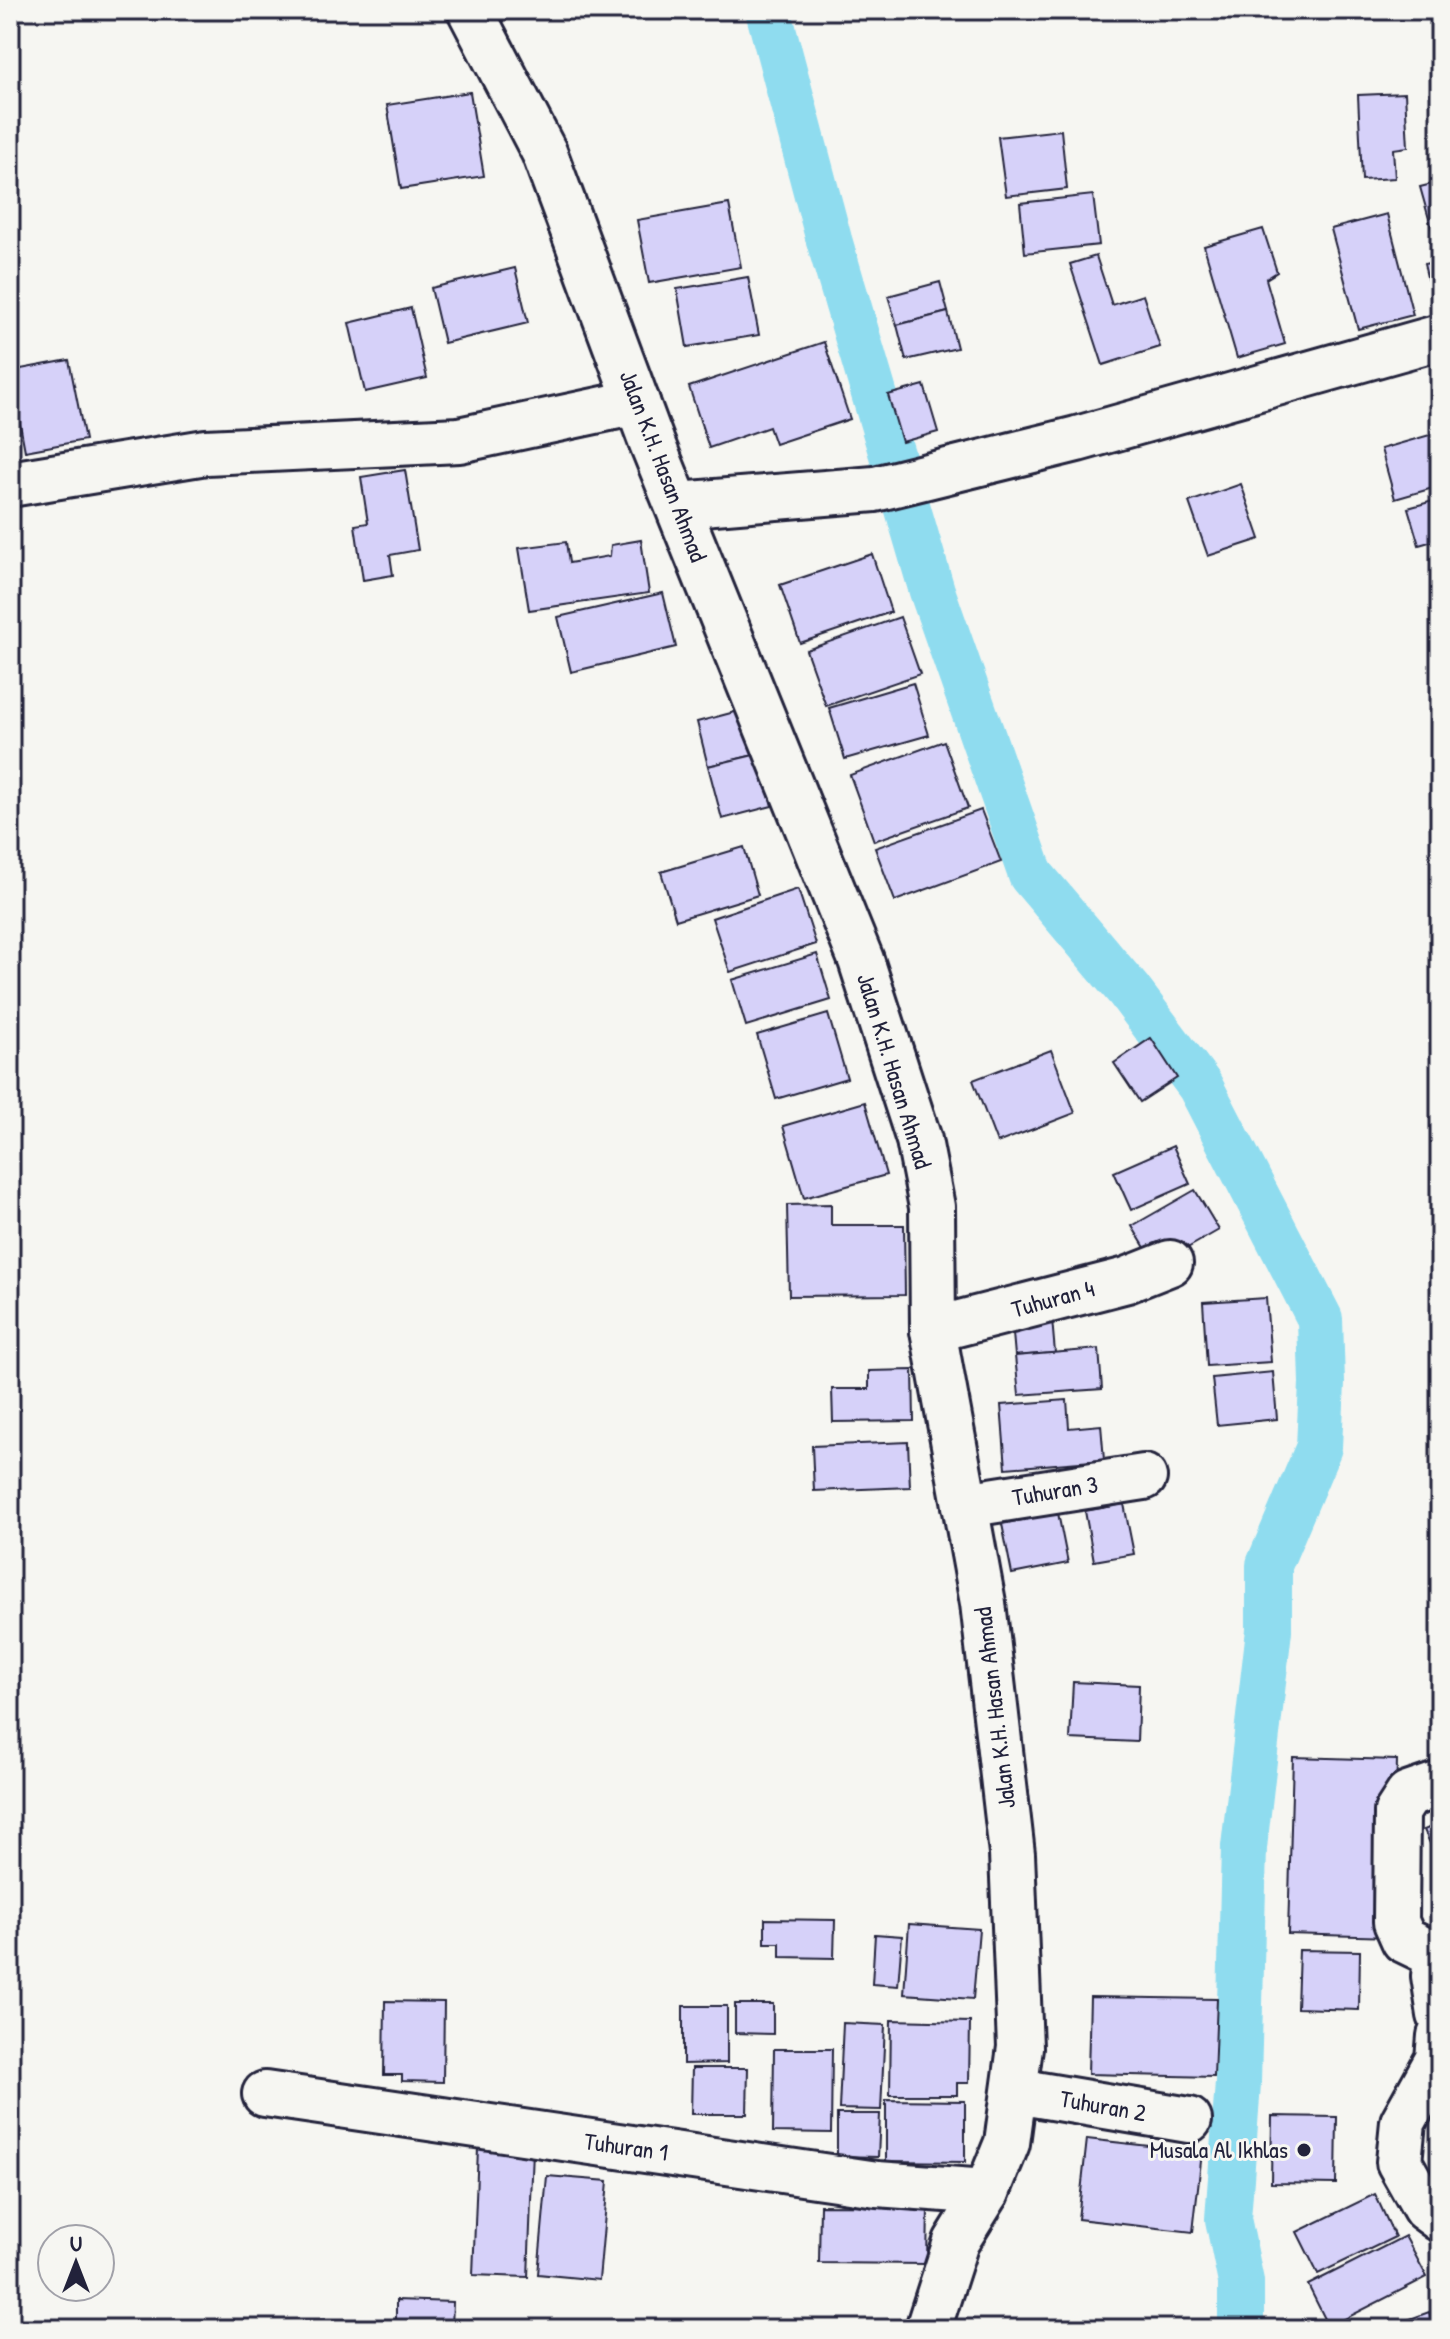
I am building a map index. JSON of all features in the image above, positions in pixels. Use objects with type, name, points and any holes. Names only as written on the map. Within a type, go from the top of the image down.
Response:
[{"type":"street","name":"Jalan K.H. Hasan Ahmad","points":[[470,10],[544,152],[637,402],[861,960],[919,1140],[932,1207],[933,1330],[983,1603],[1012,1854],[1020,2047],[1007,2143],[987,2192],[956,2242],[928,2329]]},
{"type":"street","points":[[678,505],[875,489],[1077,439],[1440,337]]},
{"type":"street","points":[[10,484],[206,452],[459,440],[637,402]]},
{"type":"street","name":"Tuhuran 4","points":[[933,1330],[1127,1280],[1170,1263]]},
{"type":"street","name":"Tuhuran 3","points":[[965,1505],[1144,1477]]},
{"type":"street","points":[[1440,1784],[1408,1795],[1397,1812],[1396,1922],[1404,1940],[1438,1955],[1434,1976],[1440,2015]]},
{"type":"street","points":[[1440,2036],[1438,2059],[1403,2122],[1399,2162],[1425,2208],[1440,2219]]},
{"type":"street","name":"Tuhuran 2","points":[[1016,2091],[1189,2120]]},
{"type":"street","name":"Tuhuran 1","points":[[265,2094],[877,2184],[987,2192]]},
{"type":"building","points":[[470,92],[484,176],[401,189],[387,105]]},
{"type":"building","points":[[1405,93],[1408,147],[1393,149],[1395,178],[1362,180],[1358,95]]},
{"type":"building","points":[[1061,130],[1067,189],[1006,196],[998,137]]},
{"type":"building","points":[[1440,182],[1440,239],[1435,240],[1420,187]]},
{"type":"building","points":[[1093,195],[1099,245],[1025,253],[1020,203]]},
{"type":"building","points":[[729,204],[741,267],[649,283],[637,220]]},
{"type":"building","points":[[1387,214],[1413,315],[1358,329],[1331,229]]},
{"type":"building","points":[[1263,229],[1277,272],[1266,279],[1285,344],[1237,358],[1204,246]]},
{"type":"building","points":[[1440,239],[1440,301],[1433,303],[1424,264],[1439,261],[1435,240]]},
{"type":"building","points":[[1096,256],[1112,305],[1143,295],[1160,347],[1103,365],[1070,264]]},
{"type":"building","points":[[515,268],[528,323],[444,343],[431,288]]},
{"type":"building","points":[[748,277],[759,335],[687,347],[677,289]]},
{"type":"building","points":[[940,282],[948,312],[897,325],[888,296]]},
{"type":"building","points":[[411,308],[427,378],[365,392],[349,323]]},
{"type":"building","points":[[948,312],[957,348],[906,360],[897,325]]},
{"type":"building","points":[[824,342],[850,419],[775,444],[769,427],[709,448],[689,387]]},
{"type":"building","points":[[69,360],[85,440],[25,451],[10,371]]},
{"type":"building","points":[[924,385],[938,432],[902,442],[888,395]]},
{"type":"building","points":[[1440,432],[1440,486],[1395,499],[1381,449]]},
{"type":"building","points":[[405,470],[418,550],[390,555],[393,575],[363,580],[355,525],[368,523],[361,477]]},
{"type":"building","points":[[1241,484],[1260,539],[1208,556],[1189,502]]},
{"type":"building","points":[[1440,499],[1440,539],[1419,545],[1408,508]]},
{"type":"building","points":[[641,540],[649,593],[529,610],[519,548],[566,542],[569,563],[610,556],[611,545]]},
{"type":"building","points":[[872,554],[891,612],[800,643],[780,585]]},
{"type":"building","points":[[663,593],[676,647],[571,672],[558,617]]},
{"type":"building","points":[[900,617],[920,674],[826,706],[806,650]]},
{"type":"building","points":[[913,683],[929,735],[845,759],[829,708]]},
{"type":"building","points":[[746,709],[758,754],[708,766],[697,722]]},
{"type":"building","points":[[944,741],[968,808],[874,841],[850,775]]},
{"type":"building","points":[[758,754],[772,806],[722,819],[708,766]]},
{"type":"building","points":[[981,810],[1001,862],[895,901],[875,848]]},
{"type":"building","points":[[744,847],[758,895],[676,920],[661,872]]},
{"type":"building","points":[[798,889],[816,944],[730,972],[712,918]]},
{"type":"building","points":[[817,954],[831,1000],[746,1026],[732,980]]},
{"type":"building","points":[[828,1014],[847,1078],[776,1099],[757,1035]]},
{"type":"building","points":[[1151,1038],[1177,1078],[1140,1102],[1114,1063]]},
{"type":"building","points":[[1051,1050],[1075,1113],[997,1143],[973,1080]]},
{"type":"building","points":[[865,1102],[886,1175],[804,1198],[783,1126]]},
{"type":"building","points":[[1173,1146],[1190,1184],[1131,1210],[1114,1172]]},
{"type":"building","points":[[1195,1190],[1219,1230],[1156,1266],[1132,1226]]},
{"type":"building","points":[[831,1204],[831,1225],[904,1225],[905,1295],[789,1296],[787,1205]]},
{"type":"building","points":[[1266,1298],[1271,1362],[1207,1366],[1203,1302]]},
{"type":"building","points":[[1052,1319],[1055,1353],[1015,1356],[1012,1322]]},
{"type":"building","points":[[1099,1349],[1102,1389],[1019,1395],[1015,1356]]},
{"type":"building","points":[[913,1370],[914,1421],[833,1422],[832,1389],[869,1389],[869,1371]]},
{"type":"building","points":[[1273,1372],[1277,1419],[1217,1425],[1212,1378]]},
{"type":"building","points":[[1067,1400],[1069,1428],[1101,1425],[1104,1460],[1006,1468],[1001,1405]]},
{"type":"building","points":[[908,1442],[910,1487],[814,1491],[812,1446]]},
{"type":"building","points":[[1124,1504],[1134,1554],[1094,1561],[1085,1511]]},
{"type":"building","points":[[1058,1513],[1068,1563],[1012,1574],[1002,1524]]},
{"type":"building","points":[[1073,1682],[1139,1685],[1137,1742],[1070,1739]]},
{"type":"building","points":[[1293,1757],[1397,1760],[1392,1937],[1288,1934]]},
{"type":"building","points":[[1440,1823],[1440,1865],[1424,1830]]},
{"type":"building","points":[[765,1919],[835,1920],[834,1958],[780,1957],[780,1943],[765,1943]]},
{"type":"building","points":[[909,1924],[979,1929],[973,1999],[904,1994]]},
{"type":"building","points":[[875,1934],[902,1936],[898,1986],[872,1984]]},
{"type":"building","points":[[1299,1950],[1360,1951],[1359,2010],[1297,2008]]},
{"type":"building","points":[[1090,1997],[1217,1999],[1214,2077],[1088,2074]]},
{"type":"building","points":[[385,2001],[444,2002],[443,2082],[402,2081],[402,2075],[384,2075]]},
{"type":"building","points":[[735,2004],[773,2004],[773,2034],[735,2033]]},
{"type":"building","points":[[683,2006],[727,2006],[727,2063],[683,2064]]},
{"type":"building","points":[[891,2020],[970,2022],[969,2083],[957,2083],[957,2095],[890,2095]]},
{"type":"building","points":[[843,2023],[885,2025],[881,2110],[839,2109]]},
{"type":"building","points":[[774,2049],[832,2049],[831,2133],[773,2132]]},
{"type":"building","points":[[692,2068],[748,2068],[747,2114],[691,2114]]},
{"type":"building","points":[[886,2100],[965,2101],[965,2162],[886,2161]]},
{"type":"building","points":[[837,2114],[880,2114],[878,2157],[837,2156]]},
{"type":"building","name":"Musala Al Ikhlas","points":[[1272,2116],[1337,2117],[1336,2184],[1271,2183]]},
{"type":"building","points":[[1087,2139],[1202,2152],[1193,2232],[1078,2219]]},
{"type":"building","points":[[478,2148],[533,2150],[528,2277],[473,2275]]},
{"type":"building","points":[[547,2176],[608,2181],[599,2280],[538,2274]]},
{"type":"building","points":[[1375,2194],[1395,2237],[1318,2274],[1297,2232]]},
{"type":"building","points":[[820,2205],[928,2206],[927,2264],[819,2263]]},
{"type":"building","points":[[1405,2236],[1427,2277],[1329,2327],[1308,2285]]},
{"type":"building","points":[[396,2300],[453,2302],[452,2329],[396,2329]]},
{"type":"building","points":[[1429,2312],[1435,2329],[1383,2329]]},
{"type":"waterway","points":[[768,10],[829,240],[932,591],[1031,875],[1129,991],[1200,1086],[1320,1319],[1322,1383],[1319,1447],[1269,1565],[1269,1630],[1244,1847],[1238,2083],[1228,2219],[1241,2282],[1241,2329]]},
{"type":"place","name":"Musala Al Ikhlas","points":[[1304,2150]]}]
